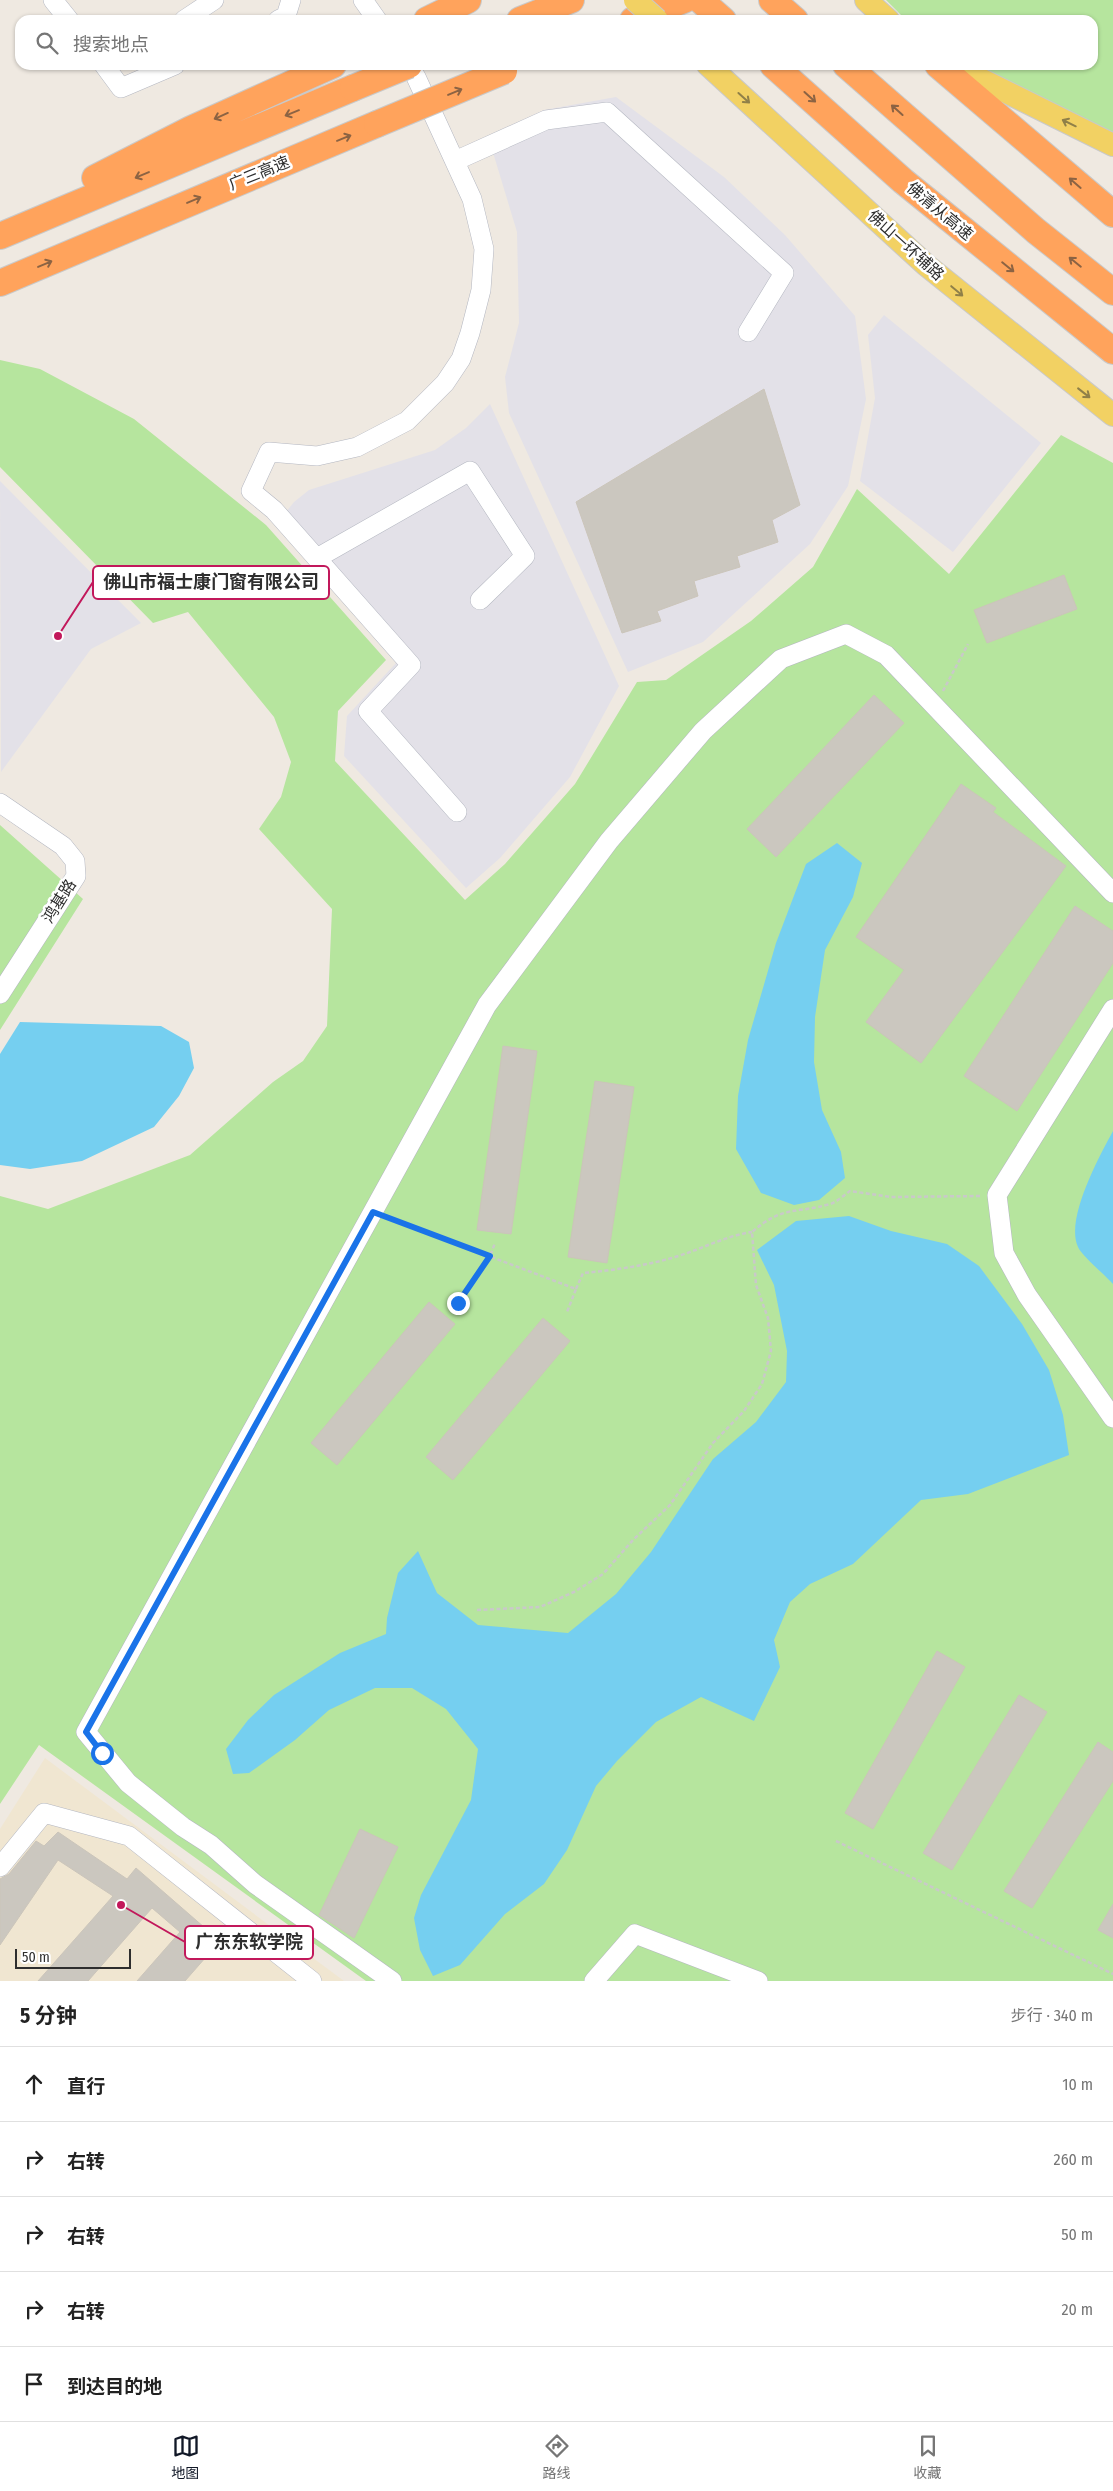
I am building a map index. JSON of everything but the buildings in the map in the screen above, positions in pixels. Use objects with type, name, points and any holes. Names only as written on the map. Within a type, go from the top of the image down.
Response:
[{"type":"highway","points":[[436,15],[468,0]]},
{"type":"highway","points":[[532,15],[570,0]]},
{"type":"highway","points":[[646,15],[684,0]]},
{"type":"highway","points":[[700,0],[717,15]]},
{"type":"highway","points":[[772,0],[789,15]]},
{"type":"highway","points":[[0,225],[191,129],[322,70]]},
{"type":"highway","points":[[0,236],[396,70]]},
{"type":"highway","name":"广三高速","points":[[0,283],[506,70]]},
{"type":"highway","name":"佛清从高速","points":[[779,70],[903,181],[1113,351]]},
{"type":"highway","points":[[852,70],[1029,225],[1113,292]]},
{"type":"highway","points":[[944,70],[1113,214]]},
{"type":"main road","points":[[635,0],[652,15]]},
{"type":"main road","points":[[866,0],[882,15]]},
{"type":"main road","name":"佛山一环辅路","points":[[713,70],[868,212],[969,301],[1113,415]]},
{"type":"main road","points":[[962,70],[1113,144]]},
{"type":"street","points":[[53,0],[65,15]]},
{"type":"street","points":[[192,15],[214,0]]},
{"type":"street","points":[[286,15],[291,0]]},
{"type":"street","points":[[363,0],[373,15]]},
{"type":"street","points":[[112,70],[121,88],[163,70]]},
{"type":"street","points":[[411,70],[472,198],[484,248],[481,290],[461,359],[445,383],[407,421],[357,447],[317,456],[269,452],[251,491],[274,510],[411,665],[368,711],[457,812]]},
{"type":"street","points":[[455,161],[546,120],[607,112],[784,273],[748,332]]},
{"type":"street","points":[[317,558],[470,471],[525,556],[480,600]]},
{"type":"street","points":[[392,1981],[256,1884],[211,1845],[183,1827],[128,1783],[86,1732],[492,998],[609,841],[703,732],[781,660],[846,634],[886,655],[1113,893]]},
{"type":"street","name":"鸿基路","points":[[0,803],[63,846],[74,861],[76,876],[0,994]]},
{"type":"street","points":[[1113,1009],[998,1195],[1004,1253],[1027,1295],[1113,1418]]},
{"type":"street","points":[[0,1867],[44,1813],[129,1836],[312,1981]]},
{"type":"street","points":[[594,1981],[635,1934],[758,1981]]},
{"type":"path","points":[[934,706],[968,644]]},
{"type":"path","points":[[567,1312],[583,1272],[624,1269],[676,1257],[725,1238],[752,1232],[764,1221],[786,1211],[831,1204],[850,1191],[890,1197],[998,1195]]},
{"type":"path","points":[[373,1212],[576,1289]]},
{"type":"path","points":[[477,1610],[540,1607],[574,1592],[603,1574],[633,1540],[670,1505],[713,1443],[744,1411],[762,1384],[771,1351],[768,1318],[756,1285],[752,1232]]},
{"type":"path","points":[[458,1303],[490,1256],[495,1243]]},
{"type":"path","points":[[836,1841],[1113,1974]]},
{"type":"shaded area","points":[[616,97],[724,177],[785,235],[855,316],[866,399],[848,486],[810,544],[703,642],[628,672],[509,413],[505,377],[519,323],[517,232],[488,136],[544,110]]},
{"type":"shaded area","points":[[884,315],[1041,443],[953,552],[860,481],[875,398],[868,335]]},
{"type":"shaded area","points":[[490,404],[619,686],[570,777],[500,858],[466,888],[344,756],[347,716],[396,663],[274,522],[309,490],[435,450],[466,428]]},
{"type":"shaded area","points":[[0,481],[141,623],[91,649],[1,772]]},
{"type":"shaded area","points":[[45,1758],[344,1981],[0,1981],[0,1829]]},
{"type":"green space","points":[[886,0],[1113,0],[1113,133],[985,70],[1098,70],[1098,15],[901,15]]},
{"type":"green space","points":[[0,360],[40,369],[134,419],[266,525],[386,660],[338,711],[335,761],[465,900],[505,864],[575,784],[637,682],[666,680],[751,621],[813,567],[857,489],[949,574],[1061,435],[1113,463],[1113,1981],[366,1981],[39,1745],[0,1804],[0,1196],[48,1209],[190,1155],[273,1082],[303,1061],[327,1026],[332,909],[259,829],[281,797],[291,762],[274,717],[188,612],[153,623],[0,467]]},
{"type":"green space","points":[[0,825],[83,899],[0,1030]]},
{"type":"water","points":[[837,843],[862,863],[853,897],[825,950],[815,1017],[814,1062],[822,1110],[841,1152],[845,1178],[819,1200],[794,1205],[761,1193],[736,1149],[738,1096],[748,1040],[776,943],[806,864]]},
{"type":"water","points":[[20,1022],[161,1026],[189,1042],[194,1068],[179,1096],[154,1127],[82,1161],[30,1169],[0,1165],[0,1054]]},
{"type":"water","points":[[1113,1131],[1113,1284],[1080,1251],[1075,1235],[1076,1221],[1085,1188]]},
{"type":"water","points":[[849,1216],[891,1231],[947,1244],[979,1266],[1022,1324],[1049,1370],[1063,1415],[1069,1455],[968,1494],[921,1500],[853,1564],[810,1584],[790,1602],[774,1640],[780,1667],[754,1721],[701,1697],[656,1722],[617,1761],[596,1786],[567,1850],[544,1884],[505,1914],[460,1965],[433,1976],[420,1950],[414,1918],[421,1895],[471,1800],[478,1749],[446,1709],[412,1688],[375,1688],[329,1710],[295,1740],[249,1773],[233,1774],[226,1749],[248,1720],[274,1695],[340,1653],[386,1634],[387,1618],[398,1573],[418,1551],[437,1593],[478,1625],[568,1633],[616,1594],[651,1552],[713,1459],[756,1422],[786,1382],[787,1351],[774,1285],[757,1250],[796,1221]]},
{"type":"place","name":"佛山市福士康门窗有限公司","points":[[58,636]]},
{"type":"place","name":"广东东软学院","points":[[121,1905]]},
{"type":"route","points":[[102,1753],[89,1739],[86,1732],[373,1212],[490,1256],[458,1303]]}]
